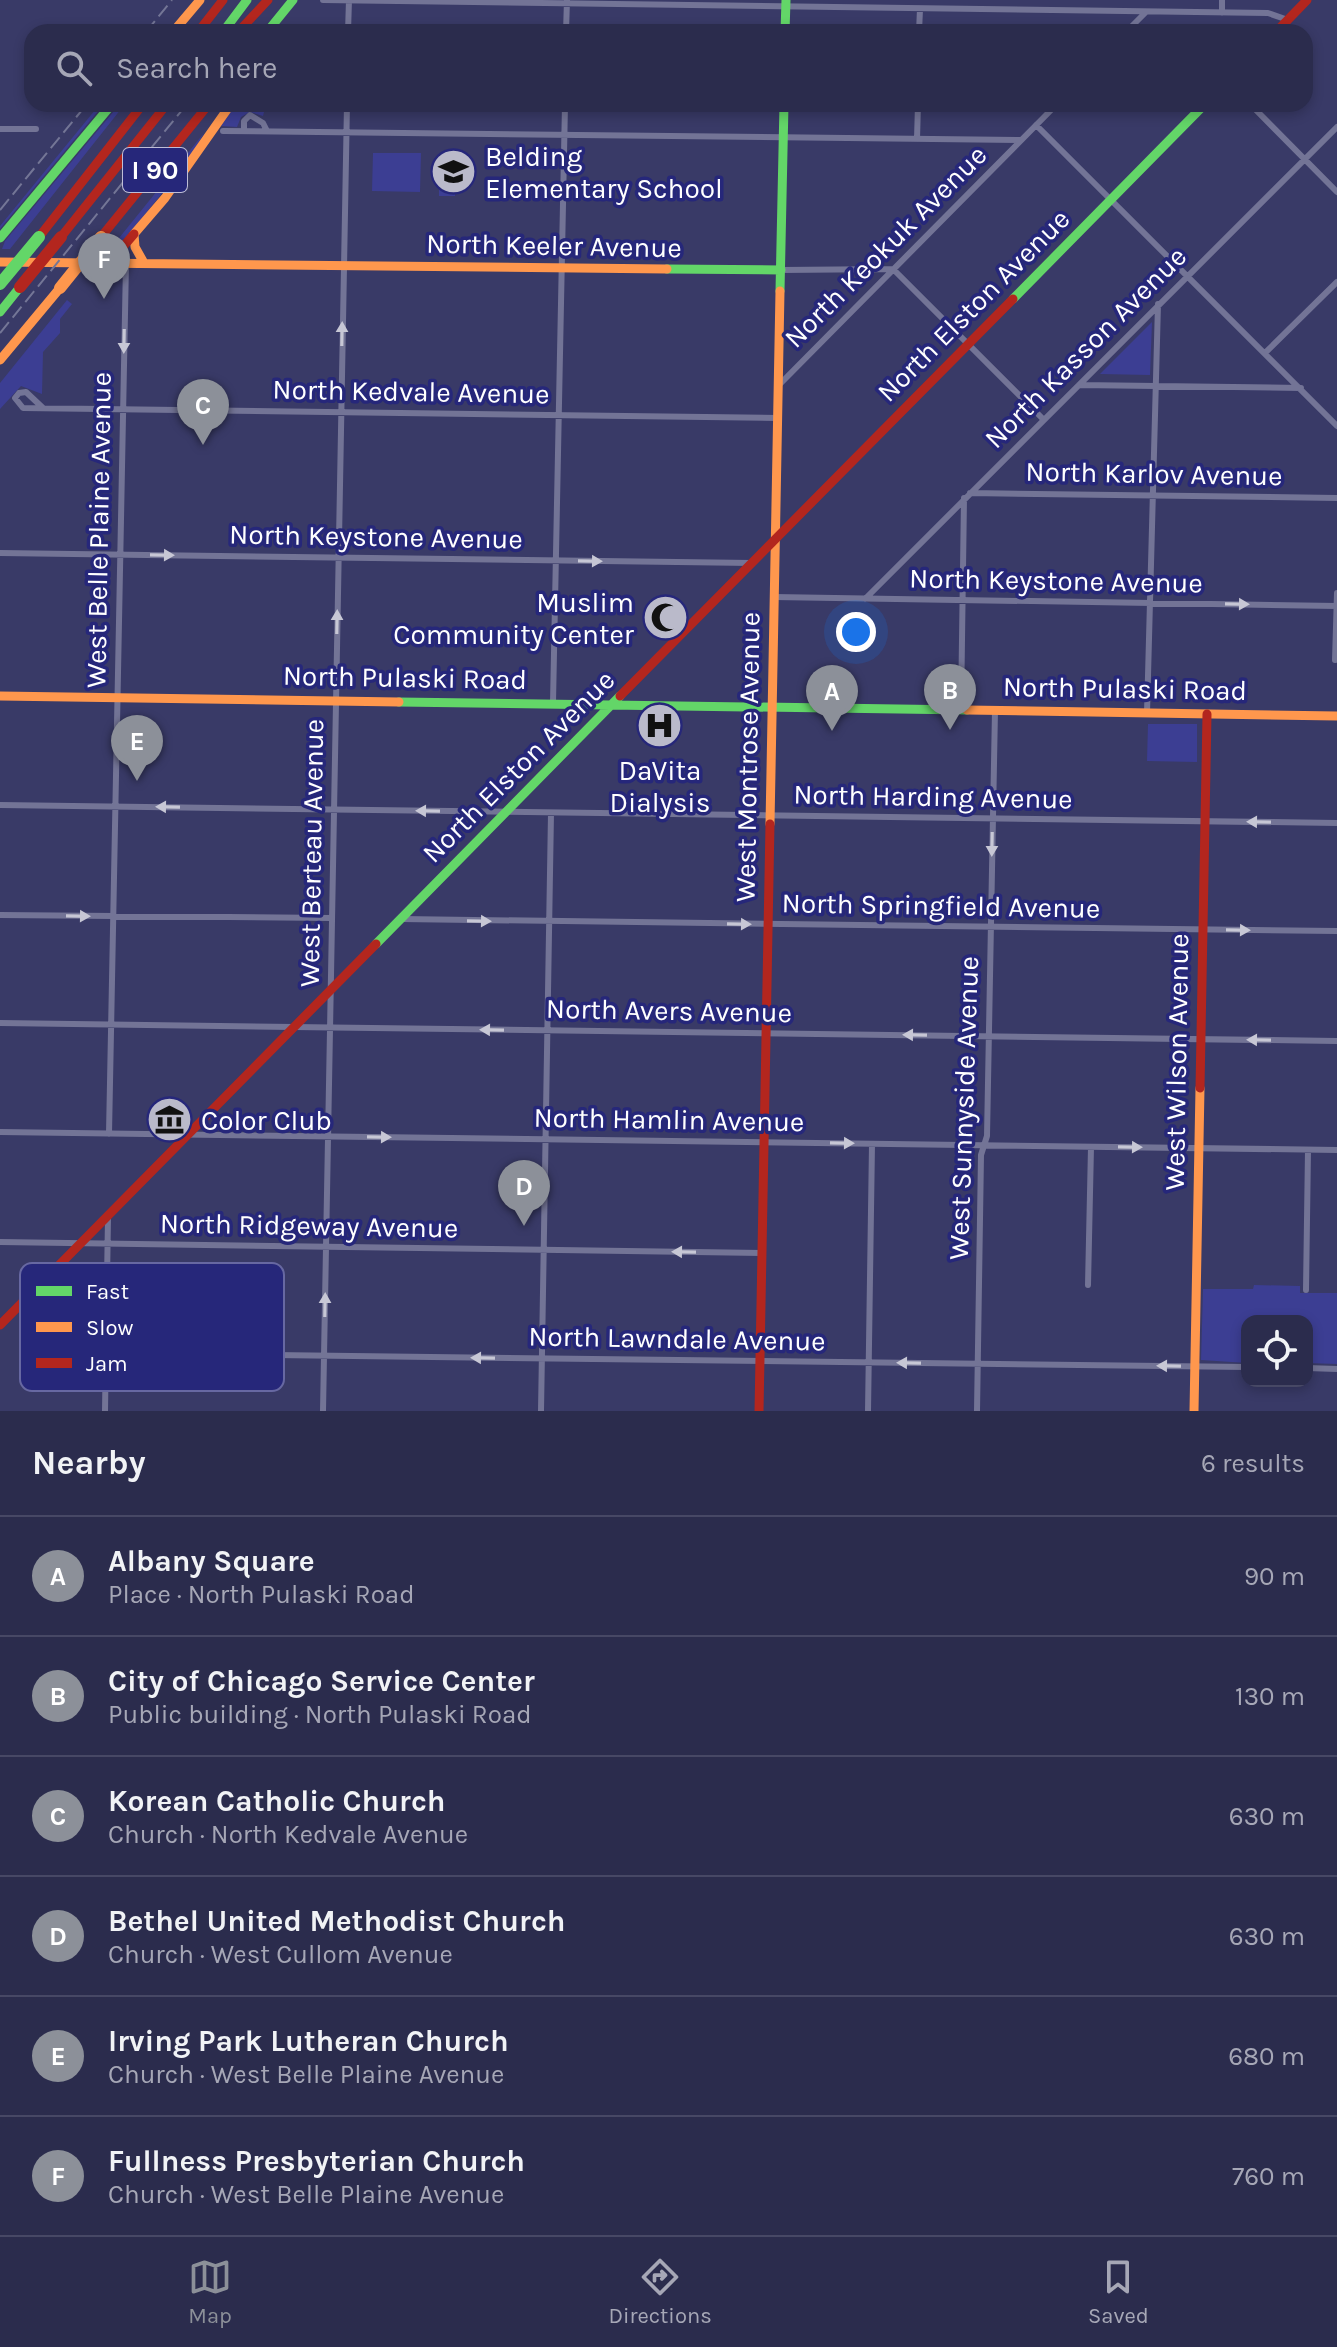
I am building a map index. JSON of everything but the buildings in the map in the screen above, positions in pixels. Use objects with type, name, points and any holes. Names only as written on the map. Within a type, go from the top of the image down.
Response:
[{"type":"main road","points":[[180,24],[200,0]]},
{"type":"main road","points":[[204,24],[223,0]]},
{"type":"main road","points":[[229,24],[247,0]]},
{"type":"main road","points":[[246,24],[268,0]]},
{"type":"main road","points":[[274,24],[293,0]]},
{"type":"main road","points":[[1284,24],[1307,0]]},
{"type":"main road","points":[[785,24],[786,3]]},
{"type":"main road","points":[[0,238],[105,112]]},
{"type":"main road","name":"I 90","points":[[0,284],[137,112]]},
{"type":"main road","name":"I 90","points":[[0,312],[161,112]]},
{"type":"main road","name":"I 90","points":[[0,360],[203,112]]},
{"type":"main road","points":[[110,262],[165,198],[225,112]]},
{"type":"main road","name":"West Montrose Avenue","points":[[759,1411],[784,112]]},
{"type":"main road","name":"North Elston Avenue","points":[[61,1263],[1197,112]]},
{"type":"main road","points":[[134,234],[135,247],[144,263]]},
{"type":"main road","name":"North Keeler Avenue","points":[[0,262],[781,270]]},
{"type":"main road","name":"North Pulaski Road","points":[[0,696],[1337,716]]},
{"type":"main road","name":"West Wilson Avenue","points":[[1194,1411],[1207,714]]},
{"type":"main road","name":"North Elston Avenue","points":[[0,1325],[20,1305]]},
{"type":"street","points":[[323,0],[786,3],[920,9],[1268,13],[1288,20]]},
{"type":"street","points":[[348,24],[349,0]]},
{"type":"street","points":[[1003,0],[1003,10]]},
{"type":"street","points":[[1222,0],[1222,13]]},
{"type":"street","points":[[566,24],[567,2]]},
{"type":"street","points":[[919,24],[920,9]]},
{"type":"street","points":[[1134,24],[1146,12]]},
{"type":"street","name":"West Berteau Avenue","points":[[323,1411],[347,112]]},
{"type":"street","points":[[553,703],[565,112]]},
{"type":"street","points":[[917,139],[918,112]]},
{"type":"street","name":"North Keokuk Avenue","points":[[779,385],[1049,112]]},
{"type":"street","points":[[1258,112],[1337,192]]},
{"type":"street","points":[[244,131],[244,121],[250,115],[267,131]]},
{"type":"street","points":[[1036,125],[1337,426]]},
{"type":"street","name":"North Kasson Avenue","points":[[865,599],[1337,127]]},
{"type":"street","points":[[0,129],[36,129]]},
{"type":"street","points":[[223,131],[1021,140]]},
{"type":"street","name":"West Belle Plaine Avenue","points":[[109,1134],[126,263]]},
{"type":"street","points":[[893,269],[1044,420]]},
{"type":"street","name":"North Keeler Avenue","points":[[781,270],[893,269]]},
{"type":"street","points":[[1265,353],[1337,282]]},
{"type":"street","points":[[1147,713],[1158,304]]},
{"type":"street","points":[[1079,385],[1301,388]]},
{"type":"street","name":"North Kedvale Avenue","points":[[43,408],[778,418]]},
{"type":"street","points":[[961,710],[967,495]]},
{"type":"street","name":"North Karlov Avenue","points":[[967,495],[1337,498]]},
{"type":"street","name":"North Keystone Avenue","points":[[0,553],[752,563]]},
{"type":"street","points":[[1335,660],[1337,593]]},
{"type":"street","name":"North Keystone Avenue","points":[[774,597],[1337,606]]},
{"type":"street","name":"West Sunnyside Avenue","points":[[977,1411],[995,710]]},
{"type":"street","name":"North Harding Avenue","points":[[0,805],[1337,823]]},
{"type":"street","points":[[541,1411],[551,813]]},
{"type":"street","points":[[0,915],[332,918]]},
{"type":"street","name":"North Springfield Avenue","points":[[401,919],[1337,931]]},
{"type":"street","name":"North Avers Avenue","points":[[0,1023],[1337,1041]]},
{"type":"street","name":"North Hamlin Avenue","points":[[0,1132],[1337,1150]]},
{"type":"street","points":[[868,1411],[872,1144]]},
{"type":"street","points":[[1088,1285],[1091,1147]]},
{"type":"street","points":[[1306,1290],[1308,1150]]},
{"type":"street","points":[[108,1217],[108,1263]]},
{"type":"street","name":"North Ridgeway Avenue","points":[[0,1242],[762,1253]]},
{"type":"street","name":"North Lawndale Avenue","points":[[284,1355],[1241,1367]]},
{"type":"street","points":[[1313,1368],[1337,1369]]},
{"type":"street","points":[[105,1391],[105,1411]]},
{"type":"shaded area","points":[[93,112],[97,112],[0,229]]},
{"type":"shaded area","points":[[113,112],[119,112],[10,249],[2,249],[5,241]]},
{"type":"shaded area","points":[[231,112],[250,112],[241,117],[237,127],[221,126]]},
{"type":"shaded area","points":[[204,133],[187,163],[123,241],[119,238]]},
{"type":"shaded area","points":[[373,153],[421,153],[420,192],[372,191]]},
{"type":"shaded area","points":[[439,163],[456,163],[455,196],[439,196]]},
{"type":"shaded area","points":[[67,300],[72,304],[60,319],[60,333],[43,352],[42,394],[21,386],[0,409],[0,383]]},
{"type":"shaded area","points":[[1152,322],[1150,375],[1100,374]]},
{"type":"shaded area","points":[[1148,724],[1197,724],[1197,762],[1147,761]]},
{"type":"shaded area","points":[[1254,1285],[1300,1286],[1300,1293],[1337,1293],[1337,1364],[1313,1363],[1313,1315],[1241,1315],[1241,1363],[1201,1360],[1203,1289],[1253,1289]]},
{"type":"railway","points":[[152,24],[172,0]]},
{"type":"railway","points":[[0,210],[80,112]]},
{"type":"railway","points":[[0,333],[180,112]]},
{"type":"traffic: fast","points":[[229,24],[247,0]]},
{"type":"traffic: fast","points":[[274,24],[293,0]]},
{"type":"traffic: fast","points":[[785,24],[786,0]]},
{"type":"traffic: fast","points":[[0,238],[105,112]]},
{"type":"traffic: fast","points":[[780,291],[784,112]]},
{"type":"traffic: fast","points":[[1013,299],[1197,112]]},
{"type":"traffic: fast","points":[[0,284],[39,237]]},
{"type":"traffic: fast","points":[[667,269],[781,270]]},
{"type":"traffic: fast","points":[[0,312],[20,287]]},
{"type":"traffic: fast","points":[[376,944],[620,696]]},
{"type":"traffic: fast","points":[[399,702],[967,710]]},
{"type":"traffic: slow","points":[[180,24],[200,0]]},
{"type":"traffic: slow","points":[[144,263],[135,247],[134,234],[165,198],[225,112]]},
{"type":"traffic: slow","points":[[60,288],[101,237]]},
{"type":"traffic: slow","points":[[0,262],[667,269]]},
{"type":"traffic: slow","points":[[0,360],[60,288]]},
{"type":"traffic: slow","points":[[770,824],[780,291]]},
{"type":"traffic: slow","points":[[0,696],[399,702]]},
{"type":"traffic: slow","points":[[967,710],[1337,716]]},
{"type":"traffic: slow","points":[[1194,1411],[1200,1088]]},
{"type":"traffic: jam","points":[[204,24],[223,0]]},
{"type":"traffic: jam","points":[[246,24],[268,0]]},
{"type":"traffic: jam","points":[[1284,24],[1307,0]]},
{"type":"traffic: jam","points":[[39,237],[137,112]]},
{"type":"traffic: jam","points":[[61,237],[161,112]]},
{"type":"traffic: jam","points":[[101,237],[203,112]]},
{"type":"traffic: jam","points":[[110,262],[134,234]]},
{"type":"traffic: jam","points":[[20,287],[61,237]]},
{"type":"traffic: jam","points":[[620,696],[1013,299]]},
{"type":"traffic: jam","points":[[1200,1088],[1207,714]]},
{"type":"traffic: jam","points":[[759,1411],[770,824]]},
{"type":"traffic: jam","points":[[61,1263],[376,944]]},
{"type":"traffic: jam","points":[[0,1325],[20,1305]]},
{"type":"place","name":"Belding Elementary School","points":[[454,172]]},
{"type":"place","name":"Fullness Presbyterian Church","points":[[104,299]]},
{"type":"place","name":"Korean Catholic Church","points":[[203,445]]},
{"type":"place","name":"Muslim Community Center","points":[[665,618]]},
{"type":"place","name":"DaVita Dialysis","points":[[660,725]]},
{"type":"place","name":"City of Chicago Service Center","points":[[950,730]]},
{"type":"place","name":"Albany Square","points":[[832,731]]},
{"type":"place","name":"Irving Park Lutheran Church","points":[[137,781]]},
{"type":"place","name":"Color Club","points":[[170,1120]]},
{"type":"place","name":"Bethel United Methodist Church","points":[[524,1226]]}]
